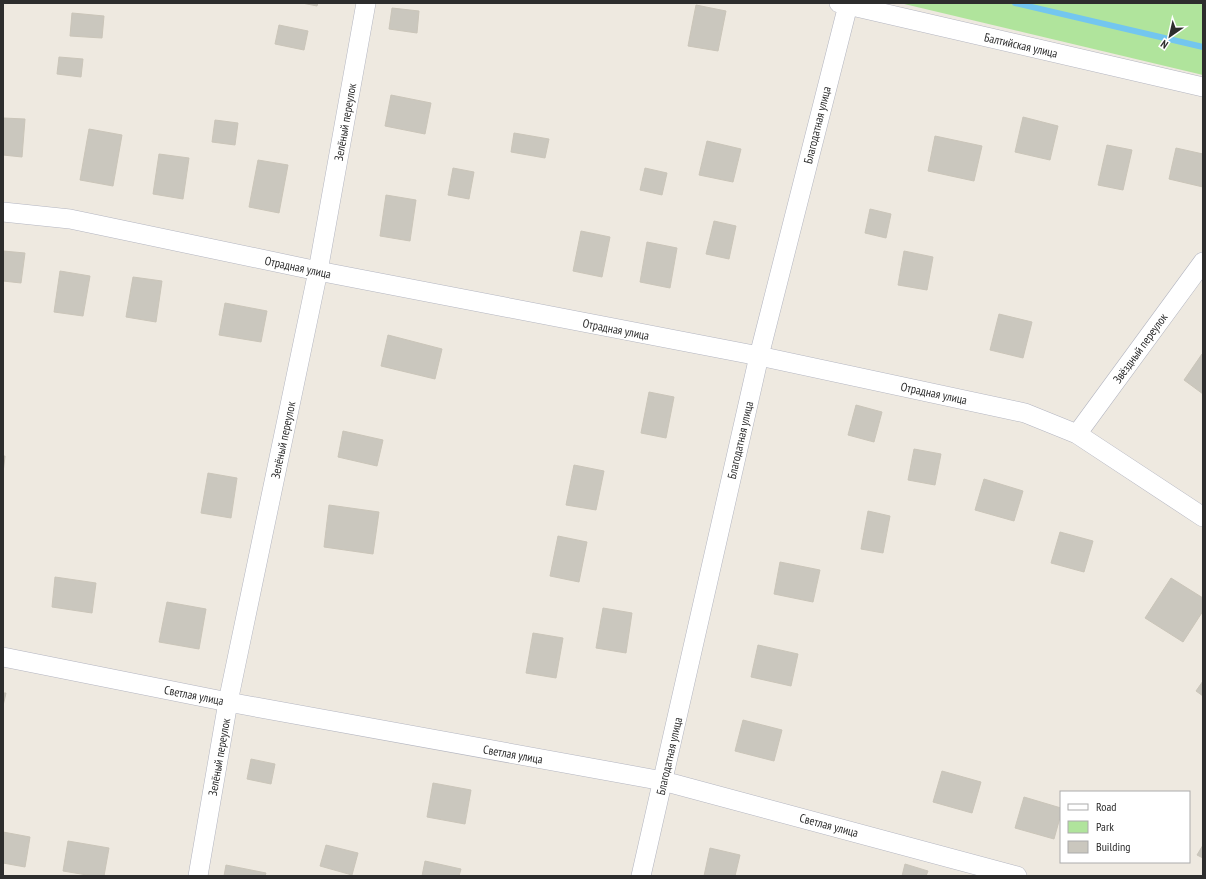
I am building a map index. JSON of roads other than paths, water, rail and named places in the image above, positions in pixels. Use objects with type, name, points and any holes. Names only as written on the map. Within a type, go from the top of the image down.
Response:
[{"type":"street","name":"Зелёный переулок","points":[[198,876],[228,702],[318,271],[366,3]]},
{"type":"street","name":"Балтийская улица","points":[[843,4],[1203,87]]},
{"type":"street","name":"Благодатная улица","points":[[641,876],[759,356],[843,4]]},
{"type":"street","name":"Отрадная улица","points":[[3,212],[70,219],[318,271],[759,356],[1025,413],[1077,434],[1203,517]]},
{"type":"street","name":"Звёздный переулок","points":[[1077,434],[1203,262]]},
{"type":"street","name":"Светлая улица","points":[[3,657],[228,702],[663,781],[1017,876]]},
{"type":"waterway","points":[[1015,3],[1203,47]]}]
